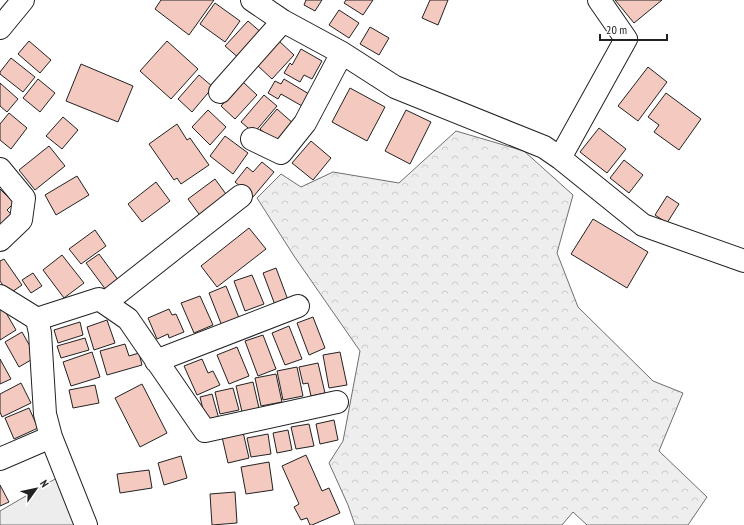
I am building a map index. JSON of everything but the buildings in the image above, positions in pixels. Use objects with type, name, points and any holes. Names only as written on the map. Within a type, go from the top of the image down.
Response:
[{"type":"street","points":[[0,28],[23,0]]},
{"type":"street","points":[[252,0],[283,21],[342,53],[395,87],[544,147],[560,158],[643,225],[744,261]]},
{"type":"street","points":[[560,158],[626,39],[598,0]]},
{"type":"street","points":[[220,92],[283,21]]},
{"type":"street","points":[[252,139],[281,153],[305,123],[342,53]]},
{"type":"street","points":[[0,169],[24,198],[21,220],[0,240]]},
{"type":"street","points":[[105,303],[241,196]]},
{"type":"street","points":[[0,296],[37,319],[40,333],[45,414],[51,437],[86,525]]},
{"type":"street","points":[[37,319],[99,299],[128,319],[205,431],[337,402]]},
{"type":"street","points":[[156,360],[298,306]]},
{"type":"street","points":[[0,459],[51,437]]},
{"type":"green space","points":[[456,131],[524,151],[573,195],[557,253],[578,307],[653,381],[683,393],[659,451],[707,497],[688,525],[587,525],[573,512],[562,525],[355,525],[348,505],[329,463],[343,441],[360,351],[294,256],[257,198],[281,174],[301,187],[333,172],[399,183]]},
{"type":"shaded area","points":[[62,475],[82,525],[0,525],[0,511]]}]
